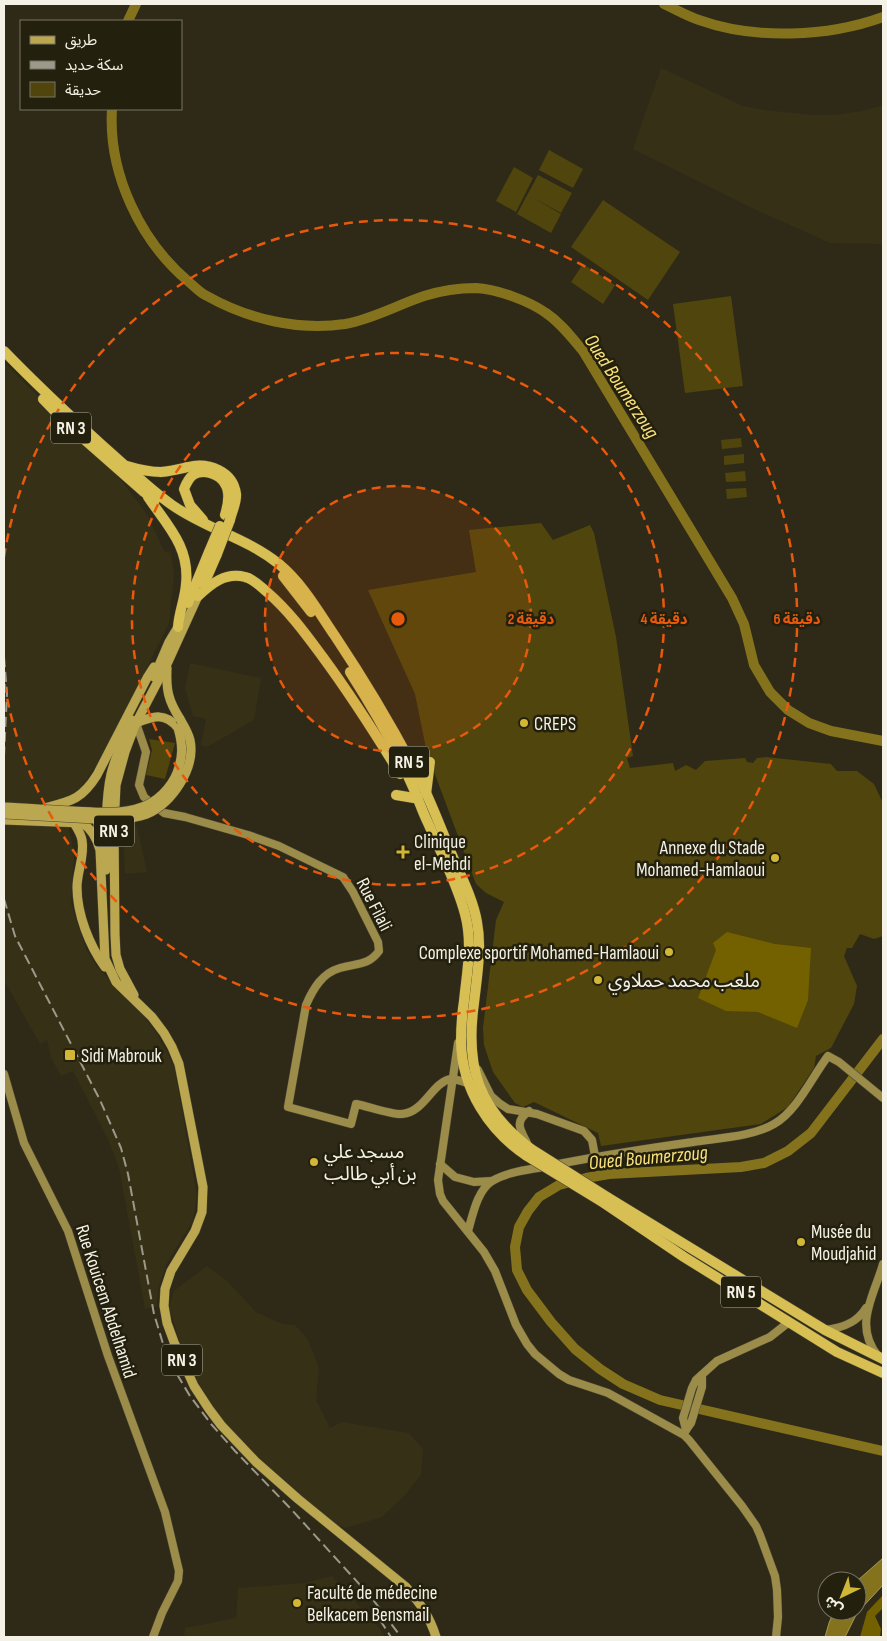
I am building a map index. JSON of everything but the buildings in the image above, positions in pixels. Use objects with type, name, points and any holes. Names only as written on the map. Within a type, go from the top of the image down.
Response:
[{"type":"highway","name":"RN 3","points":[[4,351],[65,411],[124,464],[158,472],[180,470],[188,466],[208,466],[224,473],[230,479],[234,486],[236,502],[178,627]]},
{"type":"highway","name":"RN 3","points":[[4,358],[69,426],[144,492],[176,536],[187,568],[186,586],[179,614],[178,627]]},
{"type":"highway","name":"RN 5","points":[[124,464],[172,505],[209,526],[234,537],[279,564],[306,592],[365,682],[418,776],[462,878],[477,921],[478,962],[470,1047],[477,1081],[492,1111],[501,1123],[529,1151],[605,1200],[825,1330],[881,1358]]},
{"type":"highway","name":"RN 3","points":[[209,526],[194,511],[186,496],[184,489],[193,475],[201,472],[211,473],[220,477],[228,493],[227,519]]},
{"type":"highway","name":"RN 5","points":[[144,492],[186,521],[233,542],[277,570],[317,620],[366,696],[412,785],[462,902],[469,934],[470,953],[462,1015],[461,1043],[463,1062],[470,1084],[485,1116],[494,1129],[511,1145],[529,1151]]},
{"type":"highway","name":"RN 3","points":[[198,596],[213,553]]},
{"type":"highway","points":[[198,596],[212,583],[223,578],[245,577],[255,582],[278,602],[293,618],[340,679],[367,719],[406,785],[405,791],[396,795],[414,798],[425,816]]},
{"type":"highway","points":[[402,749],[414,762],[430,762],[426,795]]},
{"type":"highway","name":"RN 5","points":[[605,1200],[684,1257],[837,1352],[883,1372]]},
{"type":"main road","name":"RN 3","points":[[141,1005],[120,969],[116,955],[114,828],[116,785],[136,722],[168,662],[198,596]]},
{"type":"main road","name":"RN 3","points":[[178,627],[116,757],[108,797],[106,866],[108,950],[115,972],[164,1033],[180,1064],[203,1187],[202,1212],[195,1231],[171,1271],[165,1289],[164,1306],[167,1323],[194,1386],[221,1425],[279,1484],[406,1587],[420,1602],[432,1622],[436,1637]]},
{"type":"main road","name":"RN 3","points":[[43,809],[68,802],[88,789],[97,776],[147,678],[166,650]]},
{"type":"main road","points":[[4,807],[90,812],[119,811],[144,807],[158,798],[175,777],[183,752],[179,724],[168,697],[168,662]]},
{"type":"main road","points":[[4,814],[112,820],[130,819],[147,814],[159,807],[177,789],[183,778],[188,762],[190,742],[186,729],[165,718],[156,716],[136,722]]},
{"type":"main road","points":[[4,820],[82,823],[87,826],[97,841],[101,874],[104,951],[111,974]]},
{"type":"main road","points":[[74,823],[82,841],[82,857],[77,885],[78,901],[84,924],[98,956],[116,982],[141,1005]]},
{"type":"street","points":[[136,722],[144,746]]},
{"type":"street","points":[[127,748],[136,744],[144,746]]},
{"type":"street","name":"Rue Filali","points":[[144,746],[146,752],[139,785],[144,797],[164,813],[218,826],[279,846],[343,877],[353,892],[378,942],[379,951],[366,963],[339,968],[329,972],[312,990],[306,1005],[288,1107],[351,1124],[356,1104],[400,1114],[411,1112],[424,1102],[443,1082],[453,1079]]},
{"type":"street","points":[[462,1015],[440,1164],[438,1186],[443,1201],[491,1263],[516,1325],[535,1354],[569,1380],[619,1398],[684,1432],[742,1506],[756,1526],[774,1576],[777,1590],[778,1617],[776,1637]]},
{"type":"street","points":[[440,1164],[455,1177],[474,1182],[492,1181],[511,1174],[595,1156],[749,1133],[773,1125],[790,1110],[828,1056],[839,1062],[883,1098]]},
{"type":"street","points":[[472,1059],[491,1096],[508,1109],[529,1111],[584,1131],[592,1140],[595,1156]]},
{"type":"street","name":"Rue Kouicem Abdelhamid","points":[[4,1074],[24,1143],[68,1231],[108,1356],[165,1512],[179,1571],[178,1581],[162,1613],[153,1637]]},
{"type":"street","points":[[453,1079],[470,1084]]},
{"type":"street","points":[[529,1111],[521,1117],[519,1123],[529,1151]]},
{"type":"street","points":[[468,1231],[476,1204],[482,1192],[492,1181]]},
{"type":"street","points":[[881,1358],[872,1349],[866,1332],[866,1322],[883,1264]]},
{"type":"street","points":[[825,1330],[838,1329],[851,1324],[862,1315],[872,1297]]},
{"type":"street","points":[[684,1432],[683,1418],[696,1380],[717,1361],[770,1336],[789,1322]]},
{"type":"street","points":[[684,1432],[692,1420],[701,1392],[702,1375]]},
{"type":"shaded area","points":[[661,68],[743,106],[764,110],[834,115],[863,111],[883,105],[883,244],[830,243],[752,208],[633,149]]},
{"type":"shaded area","points":[[4,362],[121,480],[148,516],[164,551],[171,553],[174,575],[169,623],[102,756],[77,794],[69,829],[74,854],[71,904],[86,949],[97,967],[141,1012],[157,1034],[174,1066],[197,1196],[193,1220],[166,1265],[158,1289],[157,1306],[145,1309],[119,1168],[108,1139],[73,1071],[61,1076],[51,1058],[47,1040],[40,1044],[4,980]]},
{"type":"shaded area","points":[[190,663],[261,678],[254,720],[207,747],[201,745],[206,719],[193,716],[185,688]]},
{"type":"shaded area","points":[[137,826],[147,872],[125,874],[123,827]]},
{"type":"shaded area","points":[[727,932],[775,944],[811,948],[808,1000],[797,1028],[758,1012],[726,1011],[698,998],[716,950],[713,943]]},
{"type":"shaded area","points":[[207,1266],[227,1281],[256,1312],[282,1324],[295,1325],[307,1338],[319,1367],[316,1400],[330,1428],[342,1422],[409,1433],[423,1449],[421,1475],[405,1495],[382,1517],[346,1528],[327,1522],[256,1462],[194,1386],[169,1308],[174,1291]]},
{"type":"shaded area","points":[[883,1558],[883,1585],[867,1602],[867,1572]]},
{"type":"shaded area","name":"Faculté de médecine Belkacem Bensmail","points":[[332,1576],[385,1637],[184,1637],[185,1628],[236,1618],[238,1588],[305,1583]]},
{"type":"shaded area","points":[[883,1595],[883,1608],[875,1616],[881,1629],[880,1637],[860,1637],[864,1621],[867,1621],[867,1612]]},
{"type":"shaded area","points":[[830,1621],[853,1621],[845,1637],[825,1637]]},
{"type":"green space","points":[[549,150],[583,169],[573,188],[539,170]]},
{"type":"green space","points":[[514,167],[533,178],[516,212],[496,201]]},
{"type":"green space","points":[[538,175],[572,193],[561,213],[532,197],[561,214],[551,233],[517,214]]},
{"type":"green space","points":[[603,200],[680,252],[648,300],[571,247]]},
{"type":"green space","points":[[583,264],[615,285],[603,304],[571,282]]},
{"type":"green space","points":[[731,296],[743,386],[685,393],[673,304]]},
{"type":"green space","points":[[741,438],[742,447],[722,449],[721,440]]},
{"type":"green space","points":[[744,454],[744,463],[724,465],[724,456]]},
{"type":"green space","points":[[745,471],[746,481],[726,482],[725,473]]},
{"type":"green space","points":[[746,488],[747,497],[727,499],[726,489]]},
{"type":"green space","name":"Complexe sportif Mohamed-Hamlaoui","points":[[541,523],[553,540],[590,525],[594,533],[616,637],[633,756],[627,758],[630,768],[673,763],[675,771],[686,765],[696,770],[705,761],[745,758],[747,762],[753,763],[757,758],[766,757],[831,764],[837,771],[857,771],[874,784],[882,801],[883,936],[874,939],[860,934],[852,948],[847,948],[844,956],[857,986],[854,1004],[831,1048],[816,1056],[814,1068],[788,1107],[761,1124],[601,1146],[598,1133],[534,1102],[523,1107],[515,1103],[493,1072],[484,1045],[483,1028],[496,920],[504,902],[486,893],[476,884],[427,753],[415,694],[368,590],[476,572],[469,530]]},
{"type":"green space","points":[[149,739],[175,743],[165,779],[146,775],[152,750]]},
{"type":"waterway","name":"Oued Boumerzoug","points":[[128,20],[136,4]]},
{"type":"waterway","name":"Oued Boumerzoug","points":[[664,4],[695,18],[721,26],[767,33],[791,34],[839,29],[883,17]]},
{"type":"waterway","name":"Oued Boumerzoug","points":[[112,110],[115,157],[131,204],[142,226],[156,247],[171,265],[204,295],[256,317],[291,324],[327,326],[365,319],[430,294],[456,289],[476,288],[512,296],[531,304],[557,321],[583,351],[732,598],[744,624],[754,665],[770,692],[788,710],[809,723],[831,731],[883,741]]},
{"type":"waterway","name":"Oued Boumerzoug","points":[[883,1039],[811,1133],[788,1151],[764,1163],[741,1167],[609,1174],[559,1185],[539,1197],[528,1211],[519,1227],[515,1247],[517,1270],[527,1290],[551,1322],[575,1349],[623,1384],[660,1400],[883,1451]]},
{"type":"railway","points":[[4,657],[7,693],[4,756]]},
{"type":"railway","points":[[4,899],[15,936],[100,1100],[121,1148],[128,1174],[154,1314],[164,1347],[175,1371],[190,1396],[211,1424],[371,1597],[401,1637]]},
{"type":"railway","points":[[380,1620],[391,1637]]},
{"type":"place","name":"CREPS","points":[[524,723]]},
{"type":"place","name":"Clinique el-Mehdi","points":[[403,852]]},
{"type":"place","name":"Annexe du Stade Mohamed-Hamlaoui","points":[[775,858]]},
{"type":"place","name":"Complexe sportif Mohamed-Hamlaoui","points":[[669,952]]},
{"type":"place","name":"ملعب محمد حملاوي","points":[[598,980]]},
{"type":"place","name":"Sidi Mabrouk","points":[[70,1055]]},
{"type":"place","name":"مسجد علي بن أبي طالب","points":[[314,1162]]},
{"type":"place","name":"Musée du Moudjahid","points":[[801,1242]]},
{"type":"place","name":"Faculté de médecine Belkacem Bensmail","points":[[297,1603]]}]
